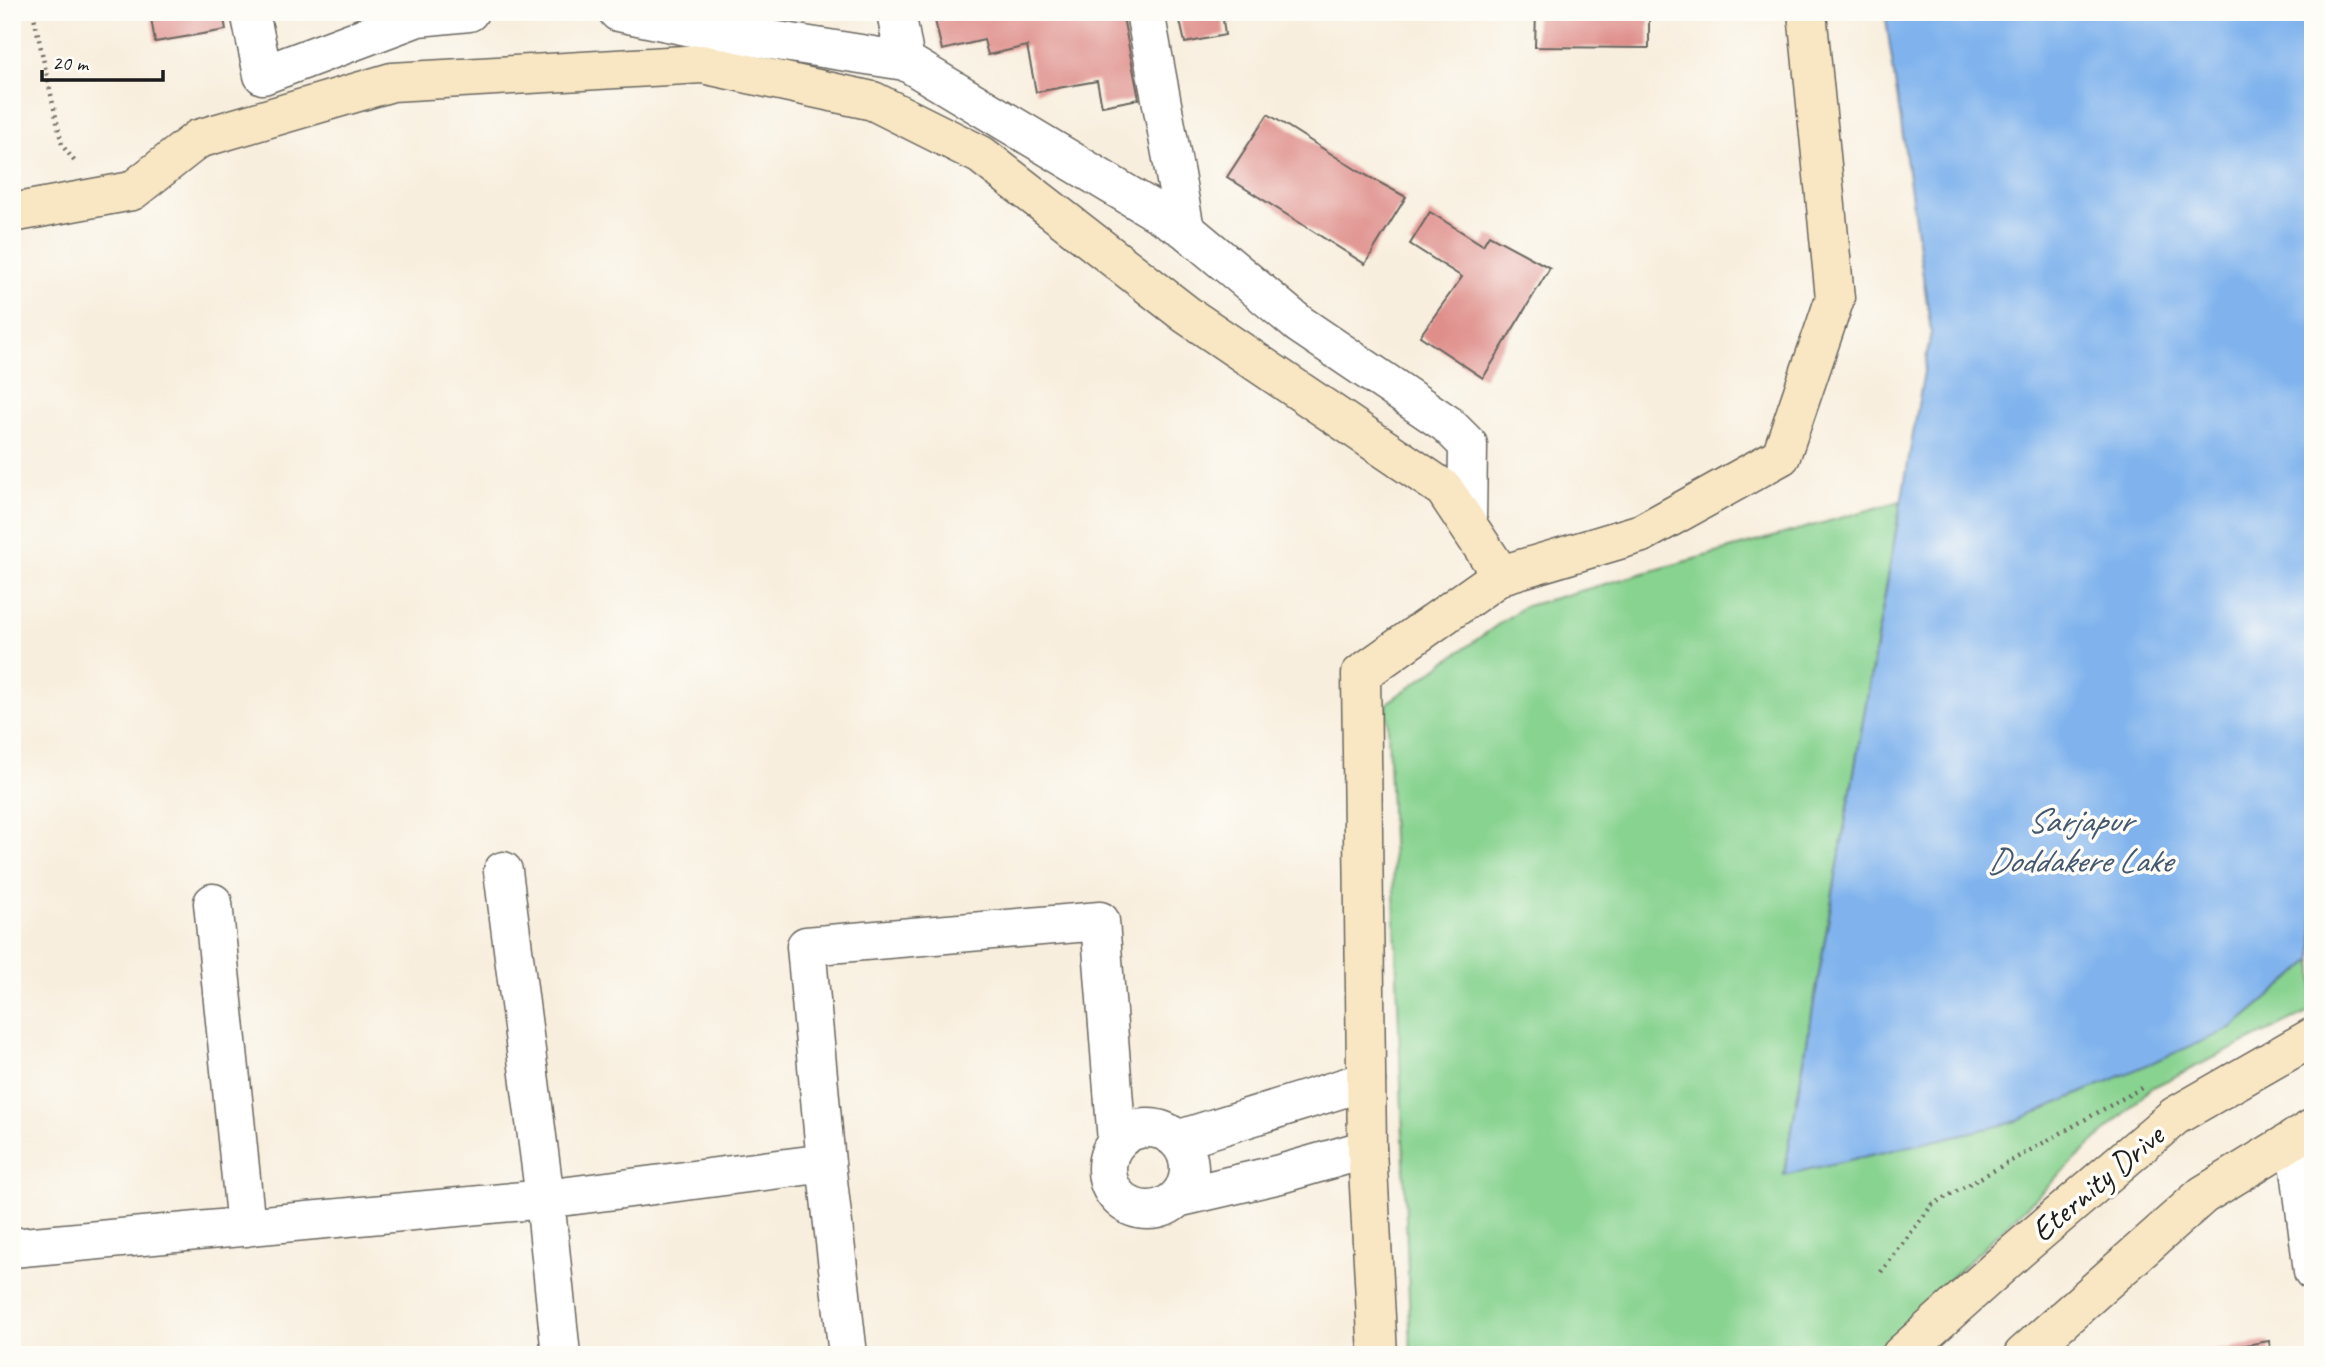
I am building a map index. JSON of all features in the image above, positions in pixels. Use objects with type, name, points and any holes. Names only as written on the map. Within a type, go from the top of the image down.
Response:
[{"type":"street","points":[[250,12],[263,75],[418,17],[460,13]]},
{"type":"street","points":[[618,12],[659,16],[905,61],[1185,229],[1299,324],[1447,424],[1468,445],[1467,523]]},
{"type":"street","points":[[896,12],[905,61]]},
{"type":"street","points":[[1145,12],[1185,229]]},
{"type":"street","points":[[1378,1355],[1367,1149],[1362,674],[1501,575],[1642,533],[1781,456],[1835,298],[1807,12]]},
{"type":"street","points":[[12,213],[132,191],[198,138],[392,82],[702,64],[873,101],[981,155],[1187,315],[1444,489],[1501,575]]},
{"type":"street","points":[[503,871],[545,1199],[561,1355]]},
{"type":"street","points":[[213,903],[246,1227]]},
{"type":"street","points":[[848,1355],[806,946],[1100,921],[1117,1142]]},
{"type":"street","name":"Eternity Drive","points":[[1901,1355],[2017,1251],[2175,1116],[2313,1037]]},
{"type":"street","points":[[1177,1140],[1366,1081]]},
{"type":"street","points":[[1154,1128],[1167,1132],[1185,1151],[1189,1163],[1185,1188],[1166,1206],[1153,1210],[1139,1209],[1126,1203],[1115,1194],[1109,1181],[1107,1167],[1117,1142],[1128,1133],[1142,1129],[1154,1128]]},
{"type":"street","points":[[2035,1350],[2203,1195],[2304,1133],[2313,1271]]},
{"type":"street","points":[[1177,1198],[1280,1174],[1367,1149]]},
{"type":"street","points":[[12,1248],[545,1199],[827,1163]]},
{"type":"path","points":[[33,12],[62,145],[101,197]]},
{"type":"path","points":[[1881,1272],[1932,1205],[2146,1086]]},
{"type":"green space","points":[[1901,501],[1784,1174],[2231,1029],[2313,960],[2313,1010],[2151,1088],[1906,1321],[1882,1355],[1411,1355],[1387,703],[1523,607]]},
{"type":"water","name":"Sarjapur Doddakere Lake","points":[[1885,12],[2313,12],[2313,960],[2231,1029],[2011,1123],[1784,1175],[1931,331]]},
{"type":"building","points":[[150,12],[223,12],[226,30],[155,42]]},
{"type":"building","points":[[933,12],[1122,12],[1139,99],[1102,106],[1097,81],[1036,92],[1027,46],[988,55],[984,40],[942,50]]},
{"type":"building","points":[[1178,12],[1238,12],[1239,17],[1223,20],[1225,35],[1185,43]]},
{"type":"building","points":[[1536,12],[1649,12],[1649,48],[1535,47]]},
{"type":"building","points":[[1268,114],[1360,172],[1406,197],[1365,264],[1227,177]]},
{"type":"building","points":[[1430,212],[1483,245],[1489,235],[1550,268],[1483,378],[1420,336],[1462,277],[1410,244]]},
{"type":"building","points":[[2269,1341],[2271,1355],[2200,1355],[2200,1353]]}]
